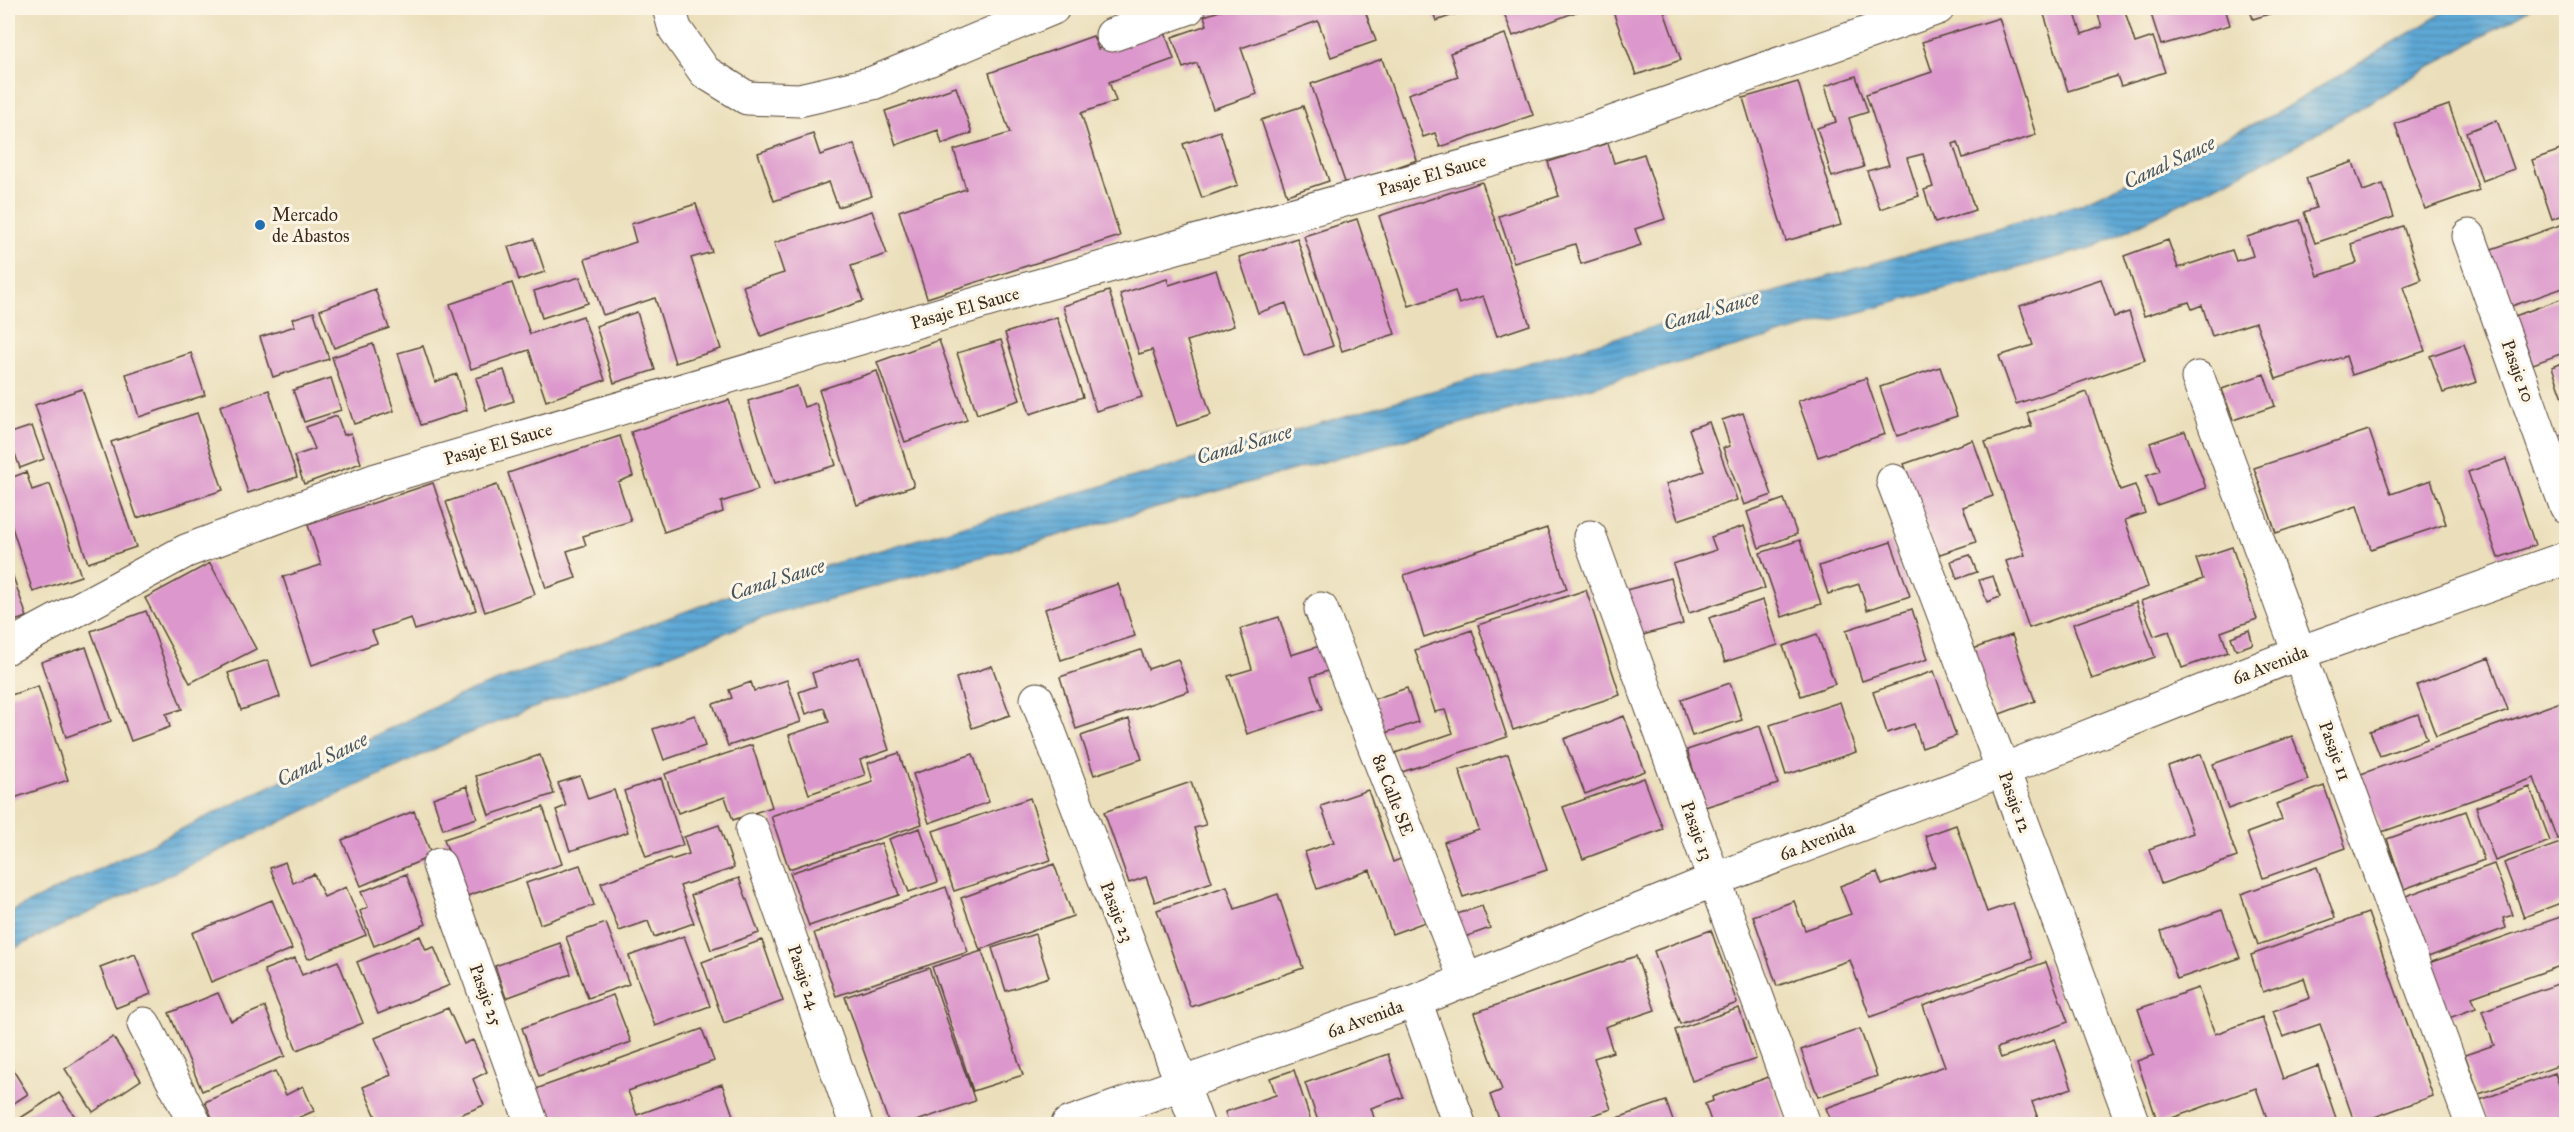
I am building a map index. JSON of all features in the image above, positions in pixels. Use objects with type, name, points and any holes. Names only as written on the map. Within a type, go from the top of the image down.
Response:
[{"type":"street","points":[[669,8],[675,29],[705,72],[747,98],[799,99],[873,83],[1053,8]]},
{"type":"street","points":[[1112,35],[1188,8]]},
{"type":"street","name":"Pasaje El Sauce","points":[[8,647],[186,551],[376,480],[1039,286],[1583,133],[1938,8]]},
{"type":"street","name":"Pasaje 10","points":[[2469,236],[2566,506]]},
{"type":"street","name":"Pasaje 11","points":[[2198,378],[2472,1125]]},
{"type":"street","name":"Pasaje 12","points":[[1893,481],[2003,771],[2133,1125]]},
{"type":"street","name":"Pasaje 13","points":[[1590,537],[1803,1125]]},
{"type":"street","name":"6a Avenida","points":[[1068,1125],[1415,1001],[1714,880],[2003,771],[2299,653],[2566,558]]},
{"type":"street","name":"8a Calle SE","points":[[1320,609],[1466,981]]},
{"type":"street","name":"Pasaje 23","points":[[1037,699],[1197,1125]]},
{"type":"street","name":"Pasaje 24","points":[[752,830],[856,1125]]},
{"type":"street","name":"Pasaje 25","points":[[439,865],[532,1125]]},
{"type":"street","points":[[1415,1001],[1459,1125]]},
{"type":"street","points":[[144,1024],[195,1125]]},
{"type":"water","points":[[2451,8],[2531,8],[2293,147],[2094,247],[765,617],[462,736],[8,951],[8,913],[455,697],[749,588],[2080,204],[2275,114]]},
{"type":"building","points":[[1229,8],[1364,8],[1376,41],[1331,57],[1318,21],[1241,48],[1257,94],[1213,109],[1197,63],[1183,68],[1172,37],[1207,25],[1204,16]]},
{"type":"building","points":[[1432,8],[1473,8],[1436,21]]},
{"type":"building","points":[[1502,8],[1586,8],[1513,36]]},
{"type":"building","points":[[1663,8],[1681,60],[1636,75],[1612,9]]},
{"type":"building","points":[[2042,8],[2073,8],[2082,34],[2102,27],[2096,8],[2124,8],[2135,43],[2153,37],[2165,72],[2121,86],[2117,76],[2068,91]]},
{"type":"building","points":[[2149,8],[2225,8],[2230,25],[2161,45]]},
{"type":"building","points":[[2249,8],[2288,8],[2253,19]]},
{"type":"building","points":[[1999,18],[2036,135],[1963,158],[1958,142],[1953,144],[1975,210],[1935,223],[1924,190],[1933,187],[1923,154],[1907,158],[1919,196],[1880,209],[1867,171],[1889,165],[1866,94],[1932,72],[1922,42]]},
{"type":"building","points":[[1163,26],[1174,59],[1109,82],[1116,101],[1081,113],[1120,236],[927,298],[899,211],[966,189],[954,150],[1010,133],[989,73],[1093,36],[1098,49]]},
{"type":"building","points":[[1505,34],[1533,115],[1440,147],[1435,133],[1423,137],[1408,94],[1458,77],[1450,53]]},
{"type":"building","points":[[1382,59],[1417,160],[1346,185],[1311,84]]},
{"type":"building","points":[[1856,76],[1868,112],[1849,118],[1864,167],[1832,177],[1817,128],[1836,122],[1825,86]]},
{"type":"building","points":[[1798,82],[1841,225],[1786,241],[1743,98]]},
{"type":"building","points":[[956,87],[972,133],[942,144],[938,130],[896,145],[885,111]]},
{"type":"building","points":[[2449,105],[2479,190],[2425,209],[2395,124]]},
{"type":"building","points":[[1303,106],[1329,181],[1287,195],[1261,120]]},
{"type":"building","points":[[2497,120],[2514,169],[2482,181],[2466,132]]},
{"type":"building","points":[[1220,131],[1238,185],[1202,198],[1183,144]]},
{"type":"building","points":[[813,134],[820,155],[854,144],[872,196],[838,207],[829,182],[774,201],[758,153]]},
{"type":"building","points":[[1608,143],[1614,163],[1644,154],[1665,219],[1635,229],[1641,245],[1581,264],[1575,244],[1514,263],[1499,216],[1559,196],[1548,162]]},
{"type":"building","points":[[2566,148],[2566,214],[2552,219],[2532,160]]},
{"type":"building","points":[[2353,162],[2363,191],[2383,184],[2394,217],[2315,243],[2304,212],[2316,208],[2306,178]]},
{"type":"building","points":[[1482,182],[1530,325],[1497,336],[1483,296],[1459,304],[1455,291],[1409,306],[1379,216]]},
{"type":"building","points":[[696,204],[712,252],[691,258],[721,349],[675,363],[655,298],[603,315],[585,259],[636,242],[631,224]]},
{"type":"building","points":[[872,211],[887,254],[851,266],[863,301],[761,336],[743,286],[784,273],[774,243]]},
{"type":"building","points":[[1357,219],[1395,334],[1342,351],[1304,236]]},
{"type":"building","points":[[2300,220],[2318,276],[2357,263],[2351,244],[2403,226],[2421,280],[2403,287],[2425,351],[2352,375],[2346,356],[2276,379],[2256,322],[2212,336],[2202,305],[2192,309],[2189,302],[2144,316],[2124,256],[2168,240],[2178,268],[2232,250],[2236,261],[2253,256],[2247,237]]},
{"type":"building","points":[[2566,223],[2566,287],[2506,308],[2486,251]]},
{"type":"building","points":[[1297,238],[1333,346],[1304,356],[1286,303],[1258,313],[1239,257]]},
{"type":"building","points":[[534,239],[545,272],[519,280],[508,247]]},
{"type":"building","points":[[1216,270],[1234,326],[1187,341],[1211,415],[1177,426],[1152,350],[1139,354],[1120,294],[1167,279],[1169,285]]},
{"type":"building","points":[[580,277],[588,303],[542,318],[534,291]]},
{"type":"building","points":[[2101,279],[2114,317],[2129,312],[2145,360],[2016,404],[1999,356],[2033,345],[2020,306]]},
{"type":"building","points":[[512,283],[530,334],[583,316],[605,380],[546,401],[529,350],[471,369],[450,304]]},
{"type":"building","points":[[375,289],[389,328],[334,348],[320,310]]},
{"type":"building","points":[[1109,291],[1142,397],[1096,411],[1063,306]]},
{"type":"building","points":[[2566,297],[2566,352],[2533,364],[2515,316]]},
{"type":"building","points":[[314,312],[329,359],[273,377],[260,337],[295,326],[292,319]]},
{"type":"building","points":[[637,312],[655,370],[614,383],[596,326]]},
{"type":"building","points":[[1057,317],[1083,397],[1030,414],[1005,333]]},
{"type":"building","points":[[939,340],[967,420],[905,442],[877,362]]},
{"type":"building","points":[[1001,340],[1020,400],[977,414],[957,353]]},
{"type":"building","points":[[373,344],[394,411],[354,424],[332,357]]},
{"type":"building","points":[[2464,344],[2477,382],[2443,393],[2430,356]]},
{"type":"building","points":[[423,346],[435,382],[457,374],[467,410],[421,425],[398,353]]},
{"type":"building","points":[[191,353],[205,395],[139,417],[126,374]]},
{"type":"building","points":[[2566,361],[2566,406],[2552,367]]},
{"type":"building","points":[[1940,367],[1957,416],[1897,436],[1880,387]]},
{"type":"building","points":[[504,370],[514,401],[486,410],[476,378]]},
{"type":"building","points":[[877,371],[914,486],[857,505],[819,390]]},
{"type":"building","points":[[2264,374],[2275,406],[2233,420],[2222,389]]},
{"type":"building","points":[[331,378],[341,410],[304,422],[293,390]]},
{"type":"building","points":[[1866,378],[1885,434],[1818,457],[1798,401]]},
{"type":"building","points":[[797,386],[804,407],[816,403],[836,465],[774,484],[748,401]]},
{"type":"building","points":[[82,389],[136,547],[88,563],[35,405]]},
{"type":"building","points":[[269,390],[297,477],[248,493],[220,406]]},
{"type":"building","points":[[2087,392],[2120,490],[2135,485],[2145,513],[2125,520],[2148,587],[2029,628],[2006,561],[2025,555],[1985,442],[2032,426],[2027,413]]},
{"type":"building","points":[[729,400],[758,490],[721,502],[723,512],[664,532],[631,432]]},
{"type":"building","points":[[197,413],[223,490],[137,518],[111,442]]},
{"type":"building","points":[[1743,413],[1772,495],[1744,505],[1723,448],[1730,446],[1722,420]]},
{"type":"building","points":[[337,416],[344,435],[351,433],[361,463],[304,484],[294,456],[315,449],[306,427]]},
{"type":"building","points":[[1709,422],[1737,500],[1678,520],[1666,484],[1704,471],[1689,429]]},
{"type":"building","points":[[32,426],[44,459],[20,468],[8,434]]},
{"type":"building","points":[[2369,430],[2391,494],[2431,480],[2446,524],[2371,549],[2357,506],[2276,533],[2254,468]]},
{"type":"building","points":[[2185,431],[2206,488],[2157,505],[2146,476],[2160,471],[2150,443]]},
{"type":"building","points":[[2566,434],[2566,472],[2553,439]]},
{"type":"building","points":[[620,436],[633,476],[618,482],[631,521],[583,536],[586,545],[567,551],[576,578],[546,588],[508,473]]},
{"type":"building","points":[[1973,440],[1993,496],[1963,507],[1976,542],[1937,555],[1904,464]]},
{"type":"building","points":[[2506,459],[2535,545],[2498,558],[2468,472]]},
{"type":"building","points":[[26,472],[32,490],[50,484],[81,576],[33,592],[8,515],[8,479]]},
{"type":"building","points":[[433,483],[476,610],[415,630],[411,618],[372,631],[377,643],[312,665],[283,577],[321,565],[308,525]]},
{"type":"building","points":[[497,485],[535,594],[485,612],[446,502]]},
{"type":"building","points":[[1784,499],[1797,534],[1759,548],[1747,512]]},
{"type":"building","points":[[1744,526],[1765,588],[1689,613],[1673,564],[1716,550],[1711,537]]},
{"type":"building","points":[[1547,528],[1567,589],[1424,637],[1404,575]]},
{"type":"building","points":[[1800,540],[1821,604],[1782,617],[1760,553]]},
{"type":"building","points":[[1891,542],[1910,596],[1867,610],[1859,584],[1828,594],[1819,566]]},
{"type":"building","points":[[2232,547],[2257,619],[2221,632],[2228,652],[2182,668],[2169,631],[2154,636],[2141,601],[2203,579],[2196,559]]},
{"type":"building","points":[[1970,555],[1977,572],[1957,579],[1951,561]]},
{"type":"building","points":[[8,562],[27,617],[8,623]]},
{"type":"building","points":[[210,563],[256,649],[190,683],[145,598]]},
{"type":"building","points":[[1993,576],[2000,597],[1987,602],[1979,580]]},
{"type":"building","points":[[1671,578],[1683,624],[1639,636],[1626,590]]},
{"type":"building","points":[[1118,584],[1135,636],[1061,660],[1045,609]]},
{"type":"building","points":[[1586,590],[1620,695],[1513,730],[1478,625]]},
{"type":"building","points":[[1763,600],[1778,645],[1725,662],[1709,618]]},
{"type":"building","points":[[2136,602],[2155,657],[2092,679],[2073,624]]},
{"type":"building","points":[[1912,609],[1928,659],[1862,681],[1846,630]]},
{"type":"building","points":[[146,611],[182,709],[166,714],[170,727],[131,741],[91,631]]},
{"type":"building","points":[[1279,617],[1291,655],[1323,645],[1330,670],[1311,677],[1322,709],[1247,734],[1228,676],[1252,669],[1240,629]]},
{"type":"building","points":[[1472,630],[1507,737],[1402,772],[1395,753],[1453,733],[1445,710],[1435,712],[1415,650]]},
{"type":"building","points":[[2249,630],[2253,644],[2236,650],[2231,637]]},
{"type":"building","points":[[1817,634],[1835,684],[1801,696],[1783,646]]},
{"type":"building","points":[[2012,635],[2035,701],[1997,715],[1973,649]]},
{"type":"building","points":[[86,647],[111,721],[66,737],[41,662]]},
{"type":"building","points":[[1141,650],[1148,669],[1178,659],[1189,691],[1076,729],[1060,677]]},
{"type":"building","points":[[859,657],[889,750],[860,760],[865,775],[809,794],[789,735],[829,722],[824,708],[806,714],[799,692],[816,686],[812,673]]},
{"type":"building","points":[[2489,658],[2508,710],[2436,736],[2417,685]]},
{"type":"building","points":[[268,660],[280,697],[241,710],[228,673]]},
{"type":"building","points":[[992,666],[1010,715],[972,728],[956,678]]},
{"type":"building","points":[[1934,671],[1956,736],[1922,748],[1914,724],[1887,733],[1873,692]]},
{"type":"building","points":[[787,680],[801,722],[728,746],[713,704],[732,698],[729,690],[751,682],[754,691]]},
{"type":"building","points":[[1730,683],[1742,720],[1692,736],[1681,700]]},
{"type":"building","points":[[38,686],[68,780],[8,800],[8,696]]},
{"type":"building","points":[[1407,688],[1418,722],[1382,734],[1371,700]]},
{"type":"building","points":[[2566,700],[2566,836],[2557,839],[2534,778],[2382,832],[2361,774]]},
{"type":"building","points":[[1840,702],[1856,752],[1786,775],[1770,725]]},
{"type":"building","points":[[2418,714],[2427,739],[2380,756],[2370,731]]},
{"type":"building","points":[[695,715],[705,746],[664,760],[653,729]]},
{"type":"building","points":[[1624,716],[1645,771],[1585,794],[1564,739]]},
{"type":"building","points":[[1129,719],[1142,759],[1094,775],[1081,736]]},
{"type":"building","points":[[1760,726],[1778,784],[1705,807],[1687,750]]},
{"type":"building","points":[[2292,736],[2308,780],[2228,809],[2213,764]]},
{"type":"building","points":[[752,745],[772,807],[733,820],[725,797],[678,813],[665,774]]},
{"type":"building","points":[[899,753],[922,824],[789,869],[771,816],[873,782],[868,763]]},
{"type":"building","points":[[973,754],[989,802],[929,823],[913,774]]},
{"type":"building","points":[[1508,754],[1547,870],[1463,897],[1444,842],[1479,830],[1459,770]]},
{"type":"building","points":[[2201,754],[2237,857],[2161,884],[2149,849],[2193,833],[2168,766]]},
{"type":"building","points":[[540,755],[554,794],[489,815],[476,776]]},
{"type":"building","points":[[580,776],[588,799],[614,790],[628,832],[570,851],[556,810],[566,806],[558,783]]},
{"type":"building","points":[[661,778],[683,845],[646,857],[624,791]]},
{"type":"building","points":[[1644,778],[1663,829],[1583,859],[1563,807]]},
{"type":"building","points":[[1191,782],[1206,825],[1194,828],[1212,882],[1155,902],[1146,877],[1129,883],[1104,812]]},
{"type":"building","points":[[467,786],[477,818],[443,829],[433,798]]},
{"type":"building","points":[[2324,786],[2346,848],[2263,878],[2247,833],[2282,820],[2276,804]]},
{"type":"building","points":[[2530,787],[2550,841],[2495,861],[2476,807]]},
{"type":"building","points":[[1368,790],[1393,862],[1403,858],[1425,922],[1392,934],[1370,870],[1317,889],[1305,852],[1334,842],[1321,806]]},
{"type":"building","points":[[1030,798],[1051,860],[954,891],[933,831]]},
{"type":"building","points":[[543,807],[562,864],[464,897],[444,839]]},
{"type":"building","points":[[414,811],[432,856],[361,886],[342,840]]},
{"type":"building","points":[[2466,811],[2484,860],[2404,889],[2387,839]]},
{"type":"building","points":[[719,825],[734,868],[680,886],[694,923],[654,937],[648,921],[619,931],[601,883],[670,858],[671,860],[689,854],[684,837]]},
{"type":"building","points":[[1956,825],[1987,912],[2013,903],[2032,959],[1870,1017],[1850,960],[1777,986],[1753,916],[1794,901],[1805,930],[1851,914],[1840,886],[1877,872],[1882,885],[1936,866],[1925,836]]},
{"type":"building","points":[[920,828],[938,882],[909,892],[889,839]]},
{"type":"building","points":[[2563,842],[2566,850],[2566,901],[2524,917],[2504,863]]},
{"type":"building","points":[[881,843],[899,895],[809,926],[790,873]]},
{"type":"building","points":[[285,862],[293,883],[314,874],[324,897],[346,887],[366,935],[308,959],[270,868]]},
{"type":"building","points":[[1054,864],[1073,916],[980,950],[961,898]]},
{"type":"building","points":[[2494,864],[2513,915],[2503,918],[2506,928],[2428,957],[2406,896]]},
{"type":"building","points":[[580,865],[594,905],[540,924],[526,883]]},
{"type":"building","points":[[2317,867],[2335,918],[2258,945],[2241,894]]},
{"type":"building","points":[[406,874],[426,924],[374,946],[360,911],[368,907],[361,892]]},
{"type":"building","points":[[739,878],[759,933],[711,950],[691,895]]},
{"type":"building","points":[[1227,886],[1235,909],[1278,894],[1303,968],[1191,1007],[1157,910]]},
{"type":"building","points":[[946,887],[968,952],[836,996],[814,933]]},
{"type":"building","points":[[272,900],[292,949],[211,982],[192,933]]},
{"type":"building","points":[[1482,906],[1490,928],[1462,938],[1454,915]]},
{"type":"building","points":[[2222,910],[2240,958],[2177,979],[2161,931]]},
{"type":"building","points":[[2368,913],[2433,1096],[2355,1124],[2320,1024],[2283,1037],[2273,1011],[2310,998],[2304,978],[2263,992],[2251,955]]},
{"type":"building","points":[[2566,915],[2566,964],[2472,997],[2476,1008],[2449,1018],[2429,963]]},
{"type":"building","points":[[606,923],[629,984],[588,998],[566,937]]},
{"type":"building","points":[[1711,930],[1737,1003],[1680,1024],[1654,951]]},
{"type":"building","points":[[1035,934],[1049,977],[1006,991],[992,948]]},
{"type":"building","points":[[420,936],[426,950],[434,947],[450,985],[378,1014],[357,962]]},
{"type":"building","points":[[684,936],[710,1006],[655,1026],[629,956]]},
{"type":"building","points":[[762,940],[783,1001],[724,1023],[702,962]]},
{"type":"building","points":[[560,943],[571,974],[506,998],[495,966]]},
{"type":"building","points":[[982,951],[1023,1075],[973,1091],[932,967]]},
{"type":"building","points":[[135,954],[151,994],[116,1008],[100,967]]},
{"type":"building","points":[[1636,956],[1655,1010],[1605,1027],[1613,1052],[1594,1058],[1611,1109],[1568,1124],[1501,1124],[1490,1095],[1502,1090],[1474,1013]]},
{"type":"building","points":[[295,958],[302,975],[338,961],[363,1023],[297,1050],[264,970]]},
{"type":"building","points":[[2046,962],[2068,1022],[1997,1048],[2001,1058],[2055,1039],[2072,1088],[2032,1102],[2040,1124],[1832,1124],[1826,1108],[1945,1066],[1923,1006]]},
{"type":"building","points":[[929,968],[975,1101],[908,1124],[889,1124],[845,997]]},
{"type":"building","points":[[2566,981],[2566,1063],[2479,1094],[2465,1055],[2494,1045],[2482,1011]]},
{"type":"building","points":[[2198,988],[2215,1034],[2262,1017],[2283,1079],[2318,1066],[2338,1124],[2269,1124],[2256,1088],[2158,1123],[2137,1061],[2154,1055],[2138,1009]]},
{"type":"building","points":[[218,993],[231,1021],[265,1007],[285,1056],[202,1091],[169,1013]]},
{"type":"building","points":[[613,995],[631,1042],[539,1076],[522,1028]]},
{"type":"building","points":[[448,1008],[464,1044],[473,1040],[487,1072],[473,1079],[484,1105],[438,1124],[379,1124],[363,1087],[391,1075],[375,1038]]},
{"type":"building","points":[[1739,1008],[1756,1059],[1692,1081],[1675,1030]]},
{"type":"building","points":[[702,1029],[714,1061],[628,1091],[637,1115],[722,1084],[736,1124],[549,1124],[536,1089]]},
{"type":"building","points":[[1860,1029],[1877,1076],[1818,1097],[1801,1050]]},
{"type":"building","points":[[113,1037],[141,1080],[93,1112],[65,1069]]},
{"type":"building","points":[[1388,1054],[1403,1097],[1371,1108],[1376,1124],[1319,1124],[1305,1083]]},
{"type":"building","points":[[8,1062],[28,1094],[8,1107]]},
{"type":"building","points":[[1294,1070],[1312,1124],[1229,1124],[1225,1112],[1276,1095],[1270,1078]]},
{"type":"building","points":[[275,1071],[286,1095],[303,1086],[314,1111],[284,1124],[215,1124],[205,1102]]},
{"type":"building","points":[[2555,1073],[2566,1105],[2566,1116],[2542,1124],[2489,1124],[2480,1100]]},
{"type":"building","points":[[1769,1077],[1784,1119],[1777,1124],[1712,1124],[1705,1104],[1713,1101],[1712,1097]]},
{"type":"building","points":[[59,1093],[80,1124],[23,1124],[19,1119]]},
{"type":"building","points":[[1666,1101],[1674,1124],[1610,1124],[1609,1121]]},
{"type":"building","points":[[316,1118],[319,1124],[301,1124]]},
{"type":"place","name":"Mercado de Abastos","points":[[260,225]]},
{"type":"water label","name":"Canal Sauce","points":[[2169,162]]},
{"type":"water label","name":"Canal Sauce","points":[[1711,310]]},
{"type":"water label","name":"Canal Sauce","points":[[1244,444]]},
{"type":"water label","name":"Canal Sauce","points":[[777,579]]},
{"type":"water label","name":"Canal Sauce","points":[[322,759]]}]
